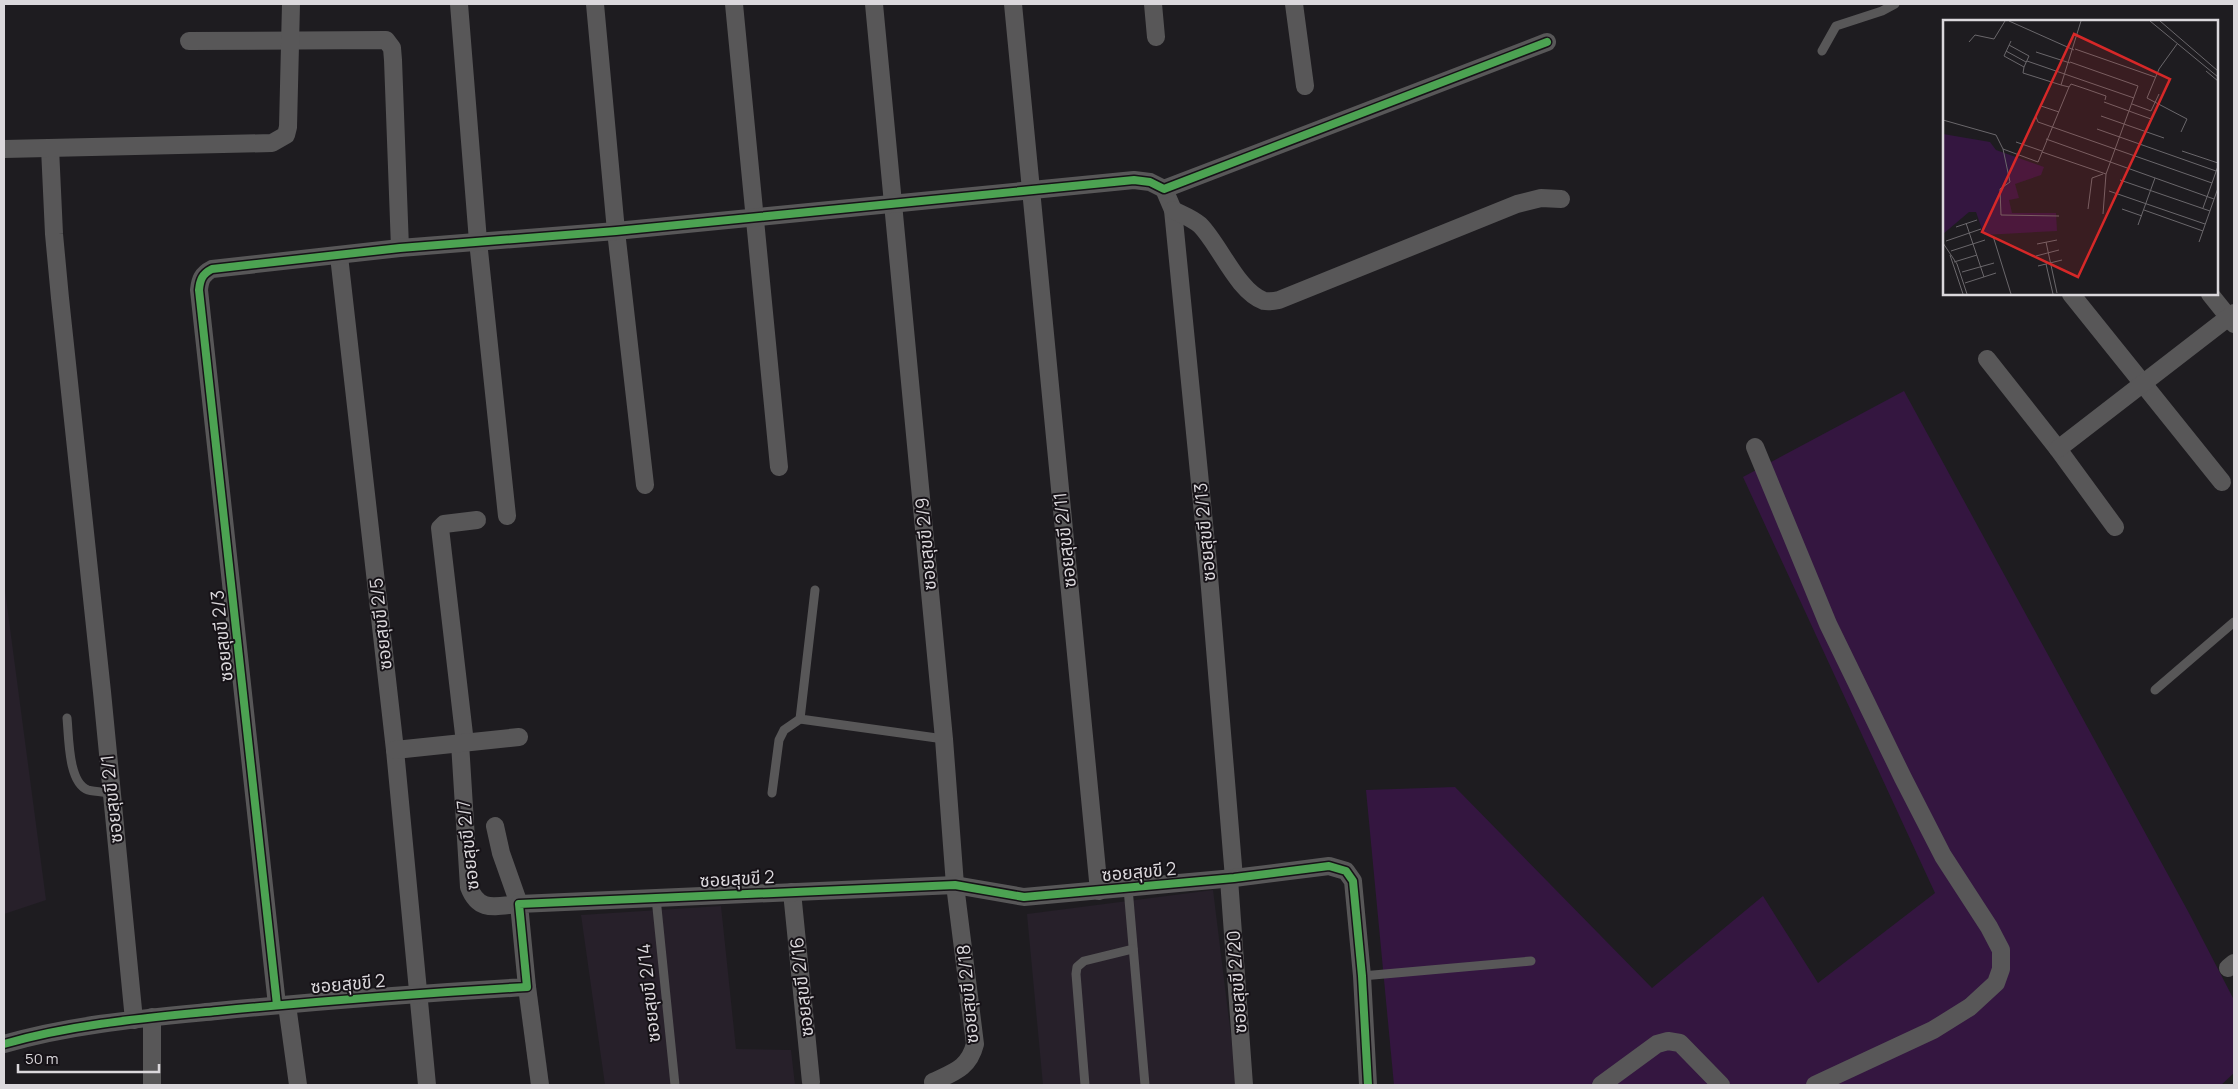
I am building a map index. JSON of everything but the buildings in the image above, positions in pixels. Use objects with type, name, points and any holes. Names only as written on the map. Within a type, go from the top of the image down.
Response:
[{"type":"street","points":[[4,149],[272,143],[286,134],[288,127],[291,4]]},
{"type":"street","points":[[459,4],[478,241],[507,516]]},
{"type":"street","points":[[595,4],[616,231],[645,485]]},
{"type":"street","points":[[734,4],[779,467]]},
{"type":"street","name":"ซอยสุขขี 2/9","points":[[874,4],[944,739],[955,884]]},
{"type":"street","name":"ซอยสุขขี 2/11","points":[[1013,4],[1099,891]]},
{"type":"street","points":[[1154,4],[1156,37]]},
{"type":"street","points":[[1294,4],[1305,86]]},
{"type":"street","points":[[189,41],[290,42],[386,40],[392,48],[400,248]]},
{"type":"street","points":[[339,256],[400,248],[616,231],[1030,188],[1134,180],[1150,182],[1164,189],[1547,42]]},
{"type":"street","name":"ซอยสุขขี 2/1","points":[[50,148],[54,243],[134,1020]]},
{"type":"street","name":"ซอยสุขขี 2/13","points":[[1164,189],[1170,199],[1173,210],[1208,554],[1231,878]]},
{"type":"street","points":[[1173,210],[1193,219],[1202,227],[1240,280],[1255,296],[1266,302],[1279,300],[1517,204],[1541,198],[1561,200]]},
{"type":"street","name":"ซอยสุขขี 2/3","points":[[298,1085],[282,1005],[199,290],[202,276],[212,269],[339,256]]},
{"type":"street","name":"ซอยสุขขี 2/5","points":[[339,256],[395,750],[426,1085]]},
{"type":"street","points":[[2073,295],[2141,383],[2222,482]]},
{"type":"street","points":[[2058,449],[2141,383],[2232,318],[2211,295]]},
{"type":"street","points":[[1987,359],[2058,449],[2115,527]]},
{"type":"street","points":[[1756,447],[1828,624],[1943,856],[1989,927],[2001,950],[2001,969],[1996,983],[1970,1007],[1933,1030],[1815,1085]]},
{"type":"street","points":[[462,743],[440,528],[444,524],[477,520]]},
{"type":"street","points":[[395,750],[519,736]]},
{"type":"street","name":"ซอยสุขขี 2/7","points":[[462,743],[469,887],[474,899],[484,906],[519,904]]},
{"type":"street","points":[[495,826],[501,853],[519,904],[527,987],[540,1085]]},
{"type":"street","name":"ซอยสุขขี 2","points":[[519,904],[955,884],[1024,897],[1231,878],[1329,866],[1346,871],[1353,881],[1362,976],[1368,1085]]},
{"type":"street","name":"ซอยสุขขี 2/20","points":[[1231,878],[1244,1085]]},
{"type":"street","name":"ซอยสุขขี 2/18","points":[[933,1082],[963,1066],[972,1056],[975,1044],[955,884]]},
{"type":"street","name":"ซอยสุขขี 2/16","points":[[792,892],[812,1082]]},
{"type":"street","name":"ซอยสุขขี 2","points":[[4,1044],[53,1031],[152,1017],[418,994],[527,987]]},
{"type":"street","points":[[152,1017],[152,1085]]},
{"type":"street","points":[[1601,1085],[1657,1044],[1668,1041],[1680,1043],[1721,1085]]},
{"type":"lane","points":[[1822,51],[1836,26],[1882,11],[1896,4]]},
{"type":"lane","points":[[800,719],[815,590]]},
{"type":"lane","points":[[2155,690],[2234,622]]},
{"type":"lane","points":[[67,718],[74,773],[80,784],[88,790],[112,793]]},
{"type":"lane","points":[[772,793],[779,740],[784,730],[800,719],[944,739]]},
{"type":"lane","points":[[1128,888],[1145,1085]]},
{"type":"lane","name":"ซอยสุขขี 2/14","points":[[656,898],[675,1085]]},
{"type":"lane","points":[[1085,1085],[1076,974],[1078,967],[1084,961],[1133,949]]},
{"type":"lane","points":[[1362,976],[1531,961]]},
{"type":"shaded area","points":[[1904,391],[2190,915],[2234,1000],[2234,1073],[2221,1085],[1394,1085],[1366,790],[1455,787],[1652,988],[1763,896],[1818,983],[1935,893],[1743,477]]},
{"type":"shaded area","points":[[4,583],[46,900],[4,914]]},
{"type":"shaded area","points":[[1213,890],[1237,1085],[1043,1085],[1027,914]]},
{"type":"shaded area","points":[[721,906],[736,1049],[791,1050],[795,1085],[605,1085],[581,915]]},
{"type":"cycle path","points":[[277,1005],[199,290],[201,280],[206,273],[212,269],[400,248],[616,231],[1134,180],[1150,182],[1164,189],[1547,42]]},
{"type":"cycle path","points":[[4,1044],[56,1031],[163,1016],[256,1007],[527,987],[519,904],[955,885],[1024,897],[1234,878],[1329,866],[1346,871],[1353,881],[1362,976],[1368,1085]]}]
